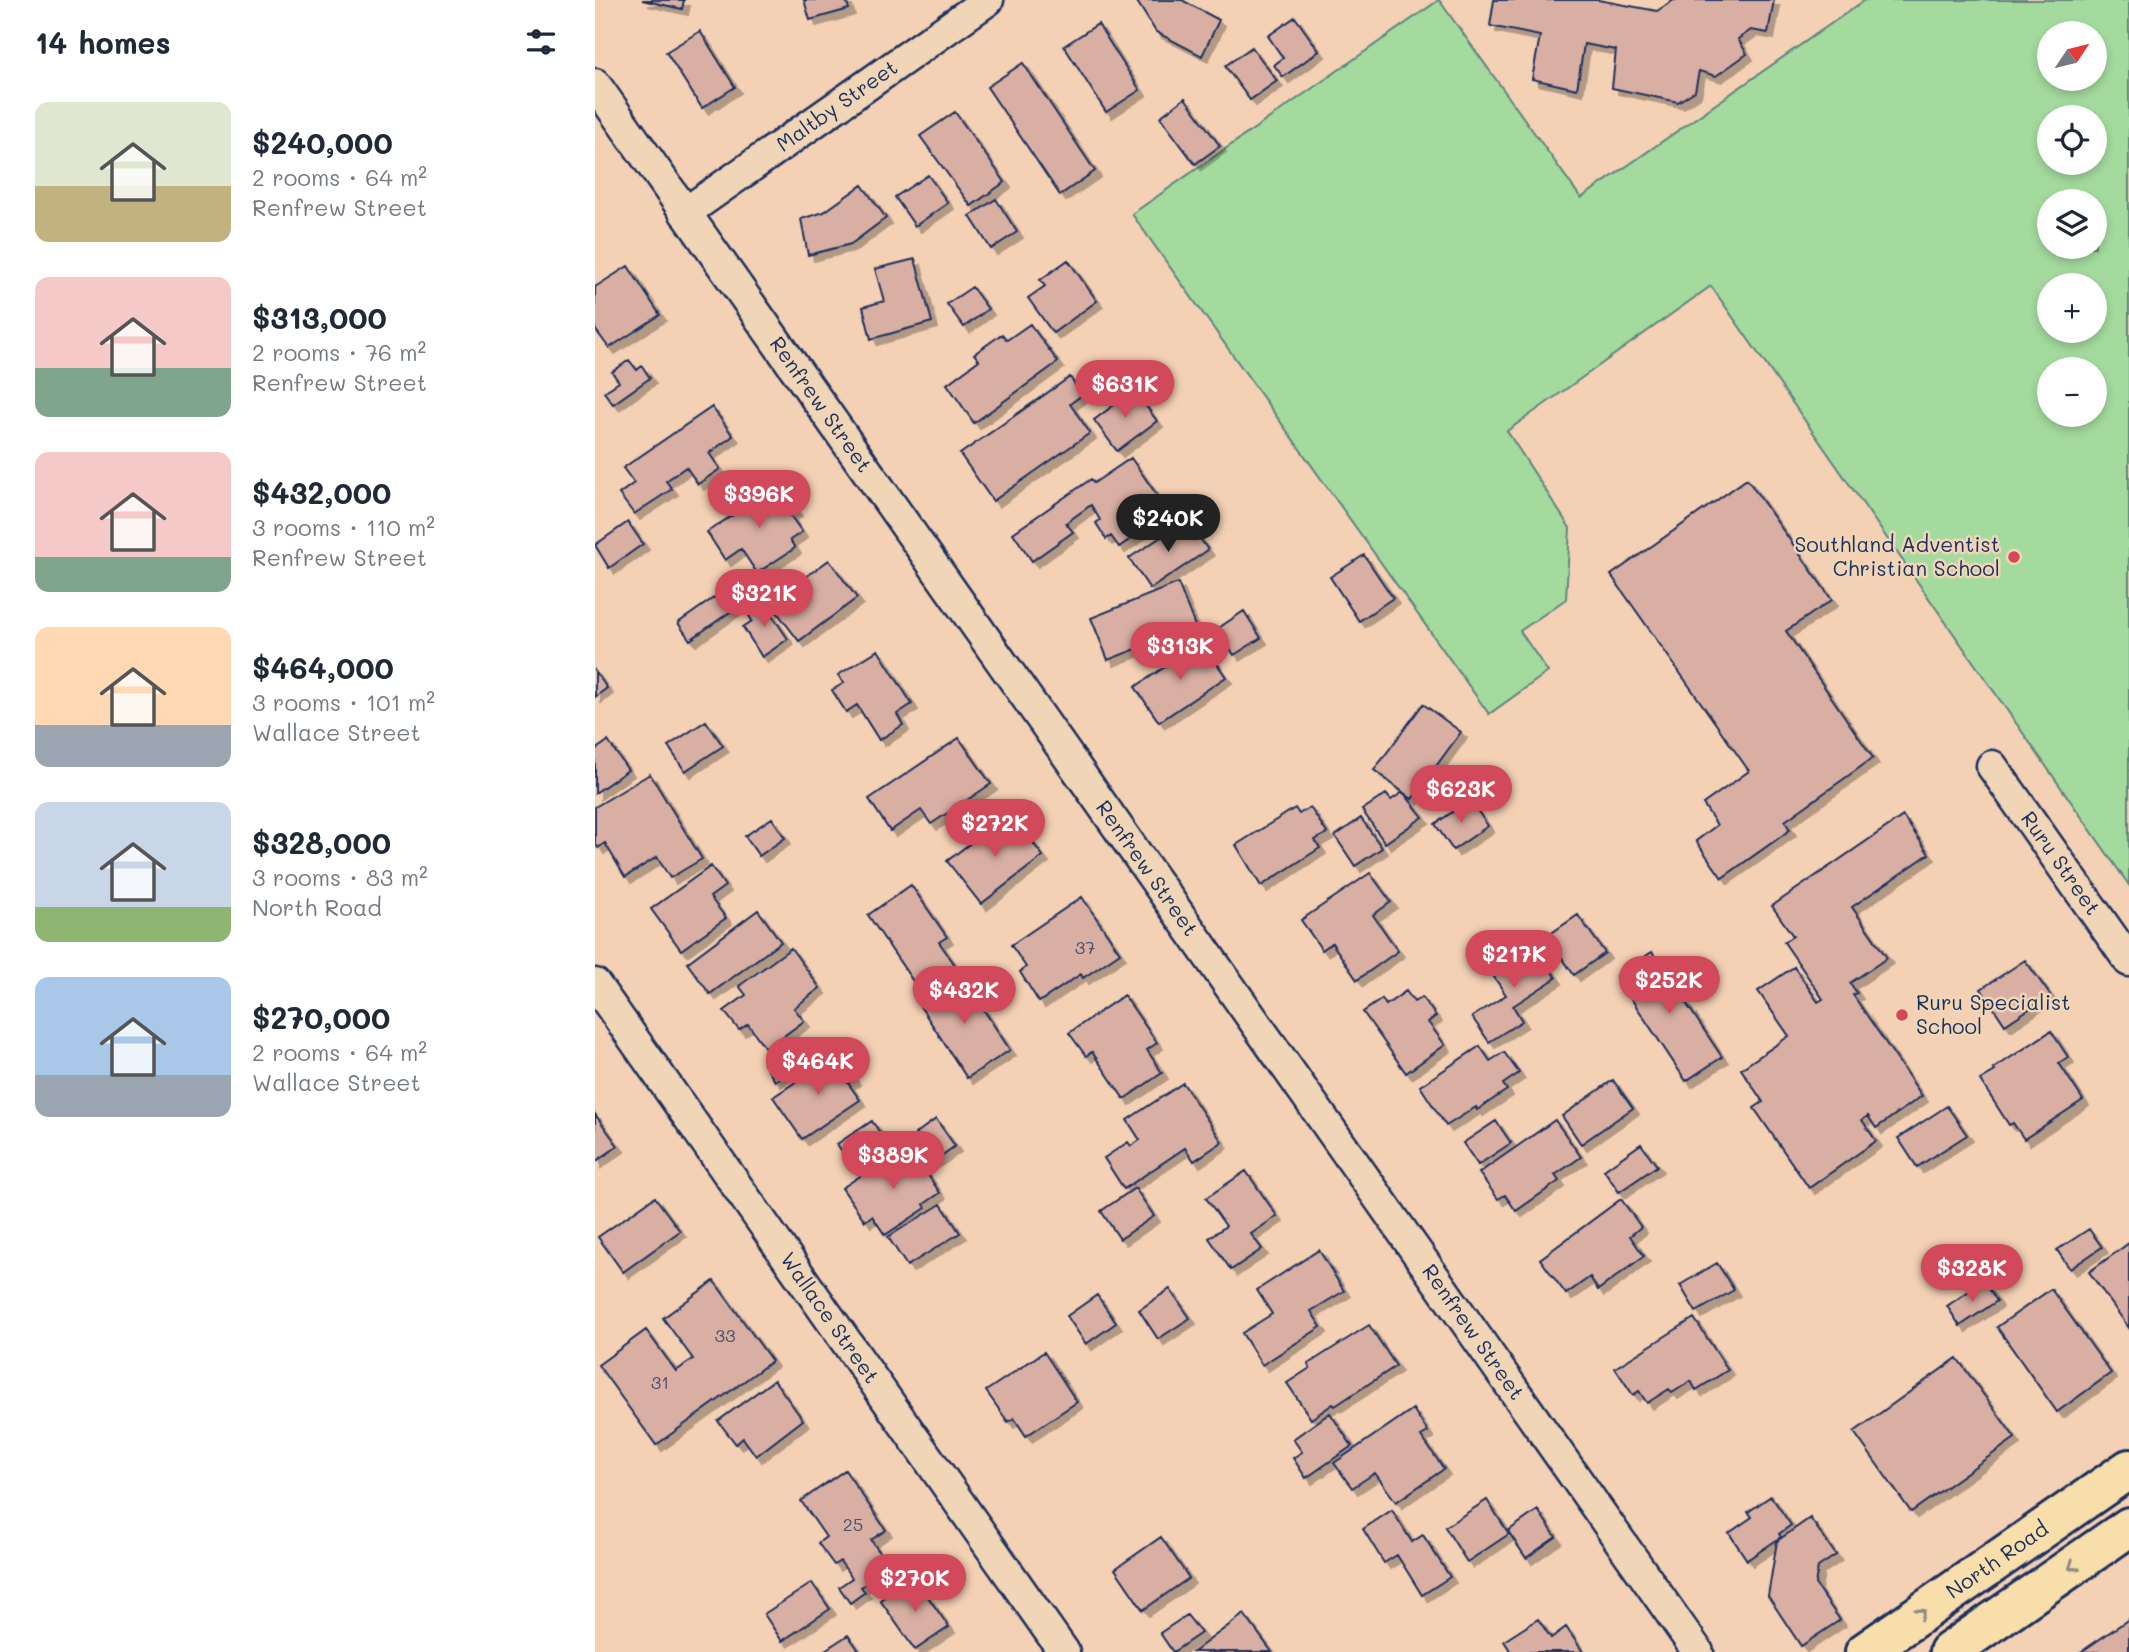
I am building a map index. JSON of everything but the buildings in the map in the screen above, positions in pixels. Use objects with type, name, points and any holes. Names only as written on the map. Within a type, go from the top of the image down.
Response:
[{"type":"main road","name":"North Road","points":[[1865,1652],[2129,1469]]},
{"type":"main road","points":[[1949,1652],[2129,1527]]},
{"type":"street","name":"Maltby Street","points":[[685,213],[988,0]]},
{"type":"street","name":"Renfrew Street","points":[[595,84],[1698,1652]]},
{"type":"street","name":"Ruru Street","points":[[1992,766],[2129,961]]},
{"type":"street","name":"Wallace Street","points":[[595,984],[1065,1652]]},
{"type":"green space","points":[[1439,0],[1581,198],[1865,0],[2129,0],[2129,885],[1711,286],[1507,431],[1570,528],[1566,599],[1520,631],[1548,672],[1489,714],[1132,214]]},
{"type":"place","name":"Southland Adventist Christian School","points":[[2014,557]]},
{"type":"place","name":"Ruru Specialist School","points":[[1902,1015]]}]
